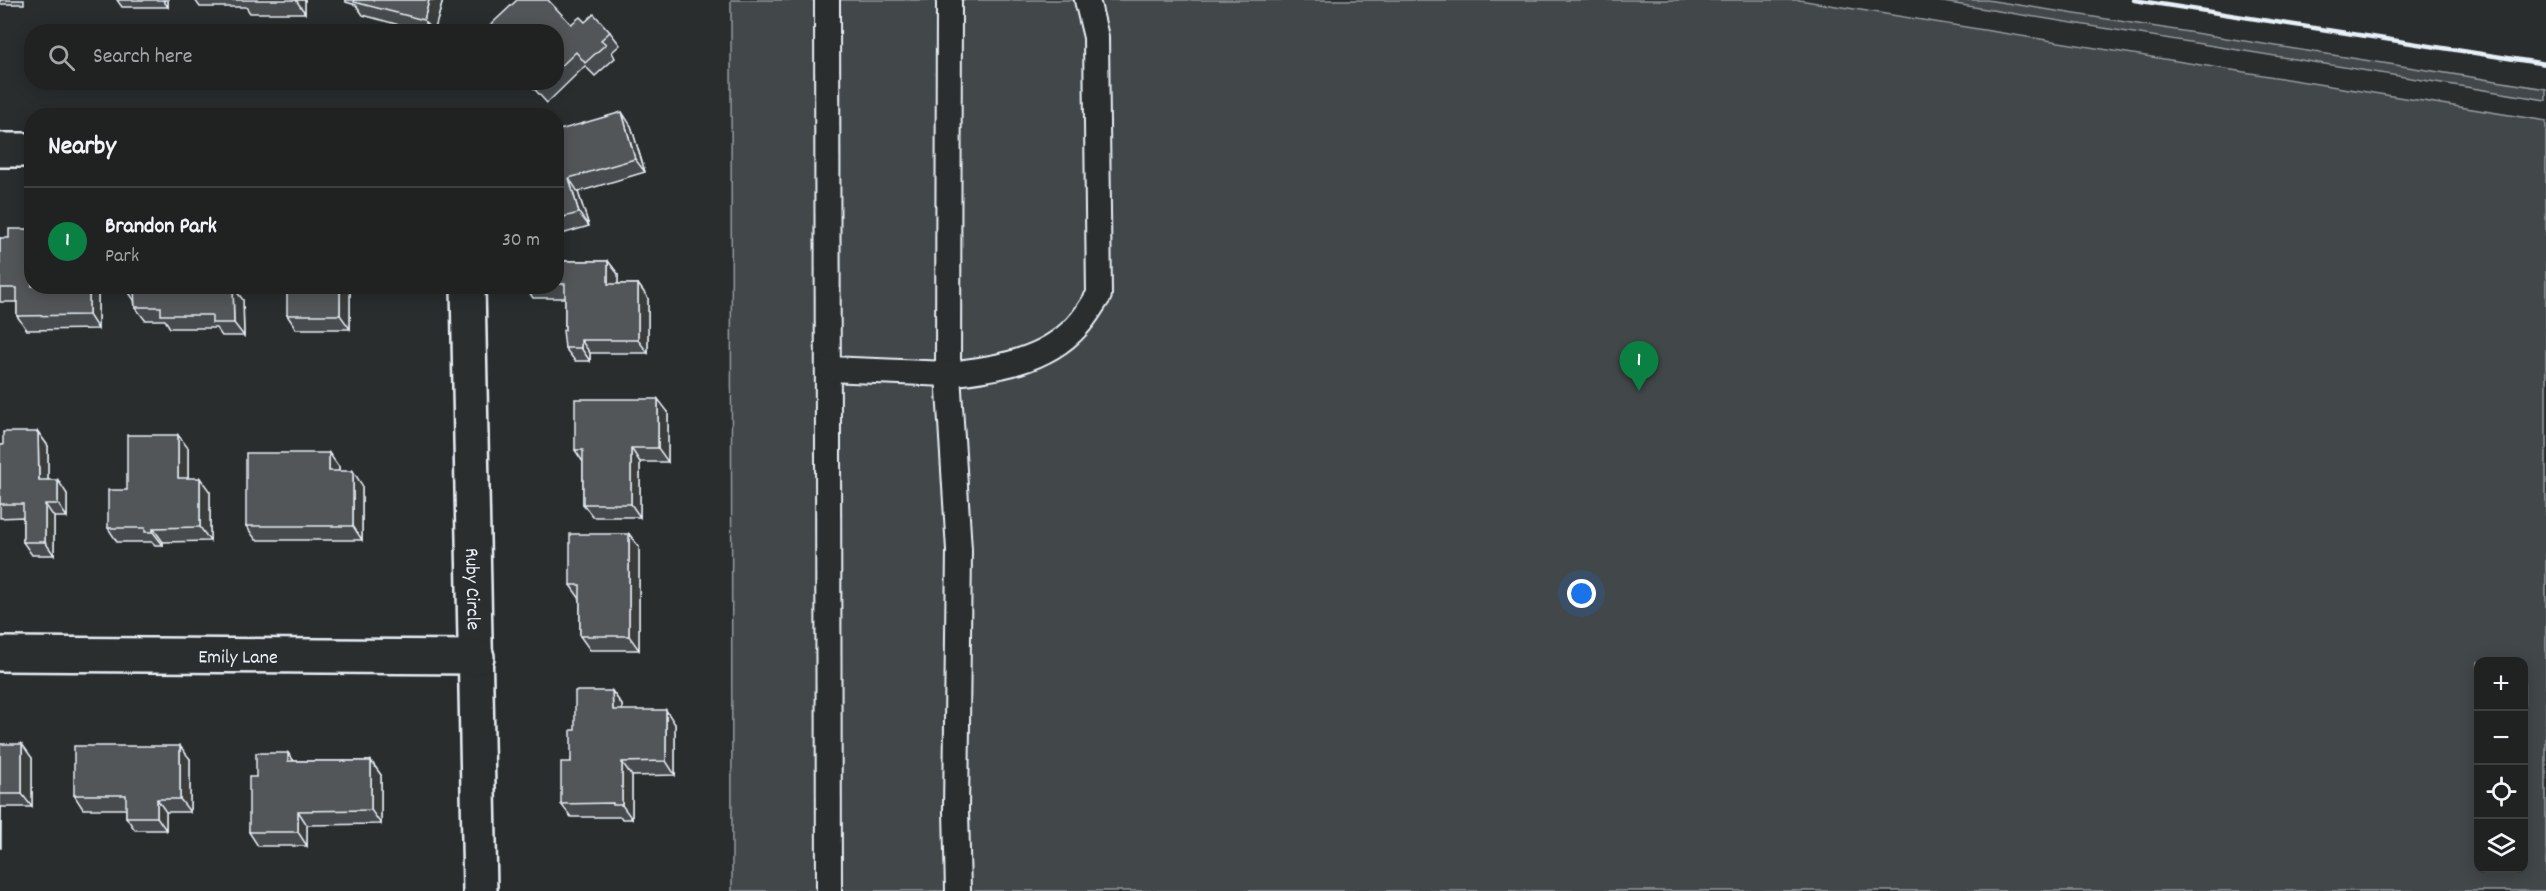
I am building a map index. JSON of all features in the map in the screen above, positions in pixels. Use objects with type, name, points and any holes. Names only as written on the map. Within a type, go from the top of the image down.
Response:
[{"type":"street","points":[[0,150],[24,150]]},
{"type":"street","name":"Ruby Circle","points":[[468,294],[480,891]]},
{"type":"street","name":"Emily Lane","points":[[0,654],[477,657]]},
{"type":"lane","points":[[826,0],[829,891]]},
{"type":"lane","points":[[949,0],[948,374],[959,550],[956,811],[958,891]]},
{"type":"lane","points":[[828,369],[948,374],[1000,366],[1040,355],[1077,327],[1099,295],[1096,38],[1087,0]]},
{"type":"shaded area","points":[[731,0],[1799,0],[2546,121],[2546,891],[732,891]]},
{"type":"shaded area","points":[[1931,0],[1987,0],[2546,89],[2546,100]]},
{"type":"building","points":[[354,0],[429,0],[424,20],[354,2]]},
{"type":"building","points":[[517,0],[548,0],[571,24],[580,17],[585,22],[594,14],[610,32],[601,40],[606,44],[585,63],[576,52],[564,63],[564,24],[492,24]]},
{"type":"building","points":[[622,112],[635,159],[569,178],[579,213],[564,217],[564,129]]},
{"type":"building","points":[[9,229],[24,229],[24,294],[89,294],[89,315],[17,316],[17,288],[0,288],[0,238],[9,238]]},
{"type":"building","points":[[564,261],[608,261],[608,284],[638,284],[638,340],[581,340],[581,348],[565,348],[563,330],[565,330]]},
{"type":"building","points":[[134,294],[233,294],[234,323],[212,323],[212,315],[161,315],[161,307],[135,307]]},
{"type":"building","points":[[287,294],[340,294],[340,315],[287,315]]},
{"type":"building","points":[[575,399],[658,399],[658,448],[631,448],[631,504],[583,504],[583,450],[575,450]]},
{"type":"building","points":[[3,432],[38,432],[39,480],[58,480],[58,504],[45,504],[45,542],[23,542],[23,504],[0,504],[0,445],[3,445]]},
{"type":"building","points":[[127,435],[178,435],[178,478],[200,478],[200,527],[153,528],[153,532],[145,532],[145,528],[108,528],[108,490],[127,490]]},
{"type":"building","points":[[246,453],[329,453],[329,471],[353,471],[353,526],[246,526]]},
{"type":"building","points":[[570,534],[629,534],[629,636],[580,636],[580,585],[570,585]]},
{"type":"building","points":[[575,691],[612,691],[613,710],[666,710],[666,761],[622,762],[622,805],[613,805],[613,803],[561,804],[561,762],[571,762],[571,730],[575,730]]},
{"type":"building","points":[[0,744],[22,744],[22,794],[0,794]]},
{"type":"building","points":[[74,746],[180,746],[180,799],[157,799],[157,817],[126,817],[126,795],[74,795]]},
{"type":"building","points":[[256,753],[288,753],[288,761],[371,761],[371,810],[298,811],[298,832],[249,832],[249,777],[256,777]]},
{"type":"railway","points":[[2134,0],[2546,64]]},
{"type":"place","name":"Brandon Park","points":[[1639,391]]}]
